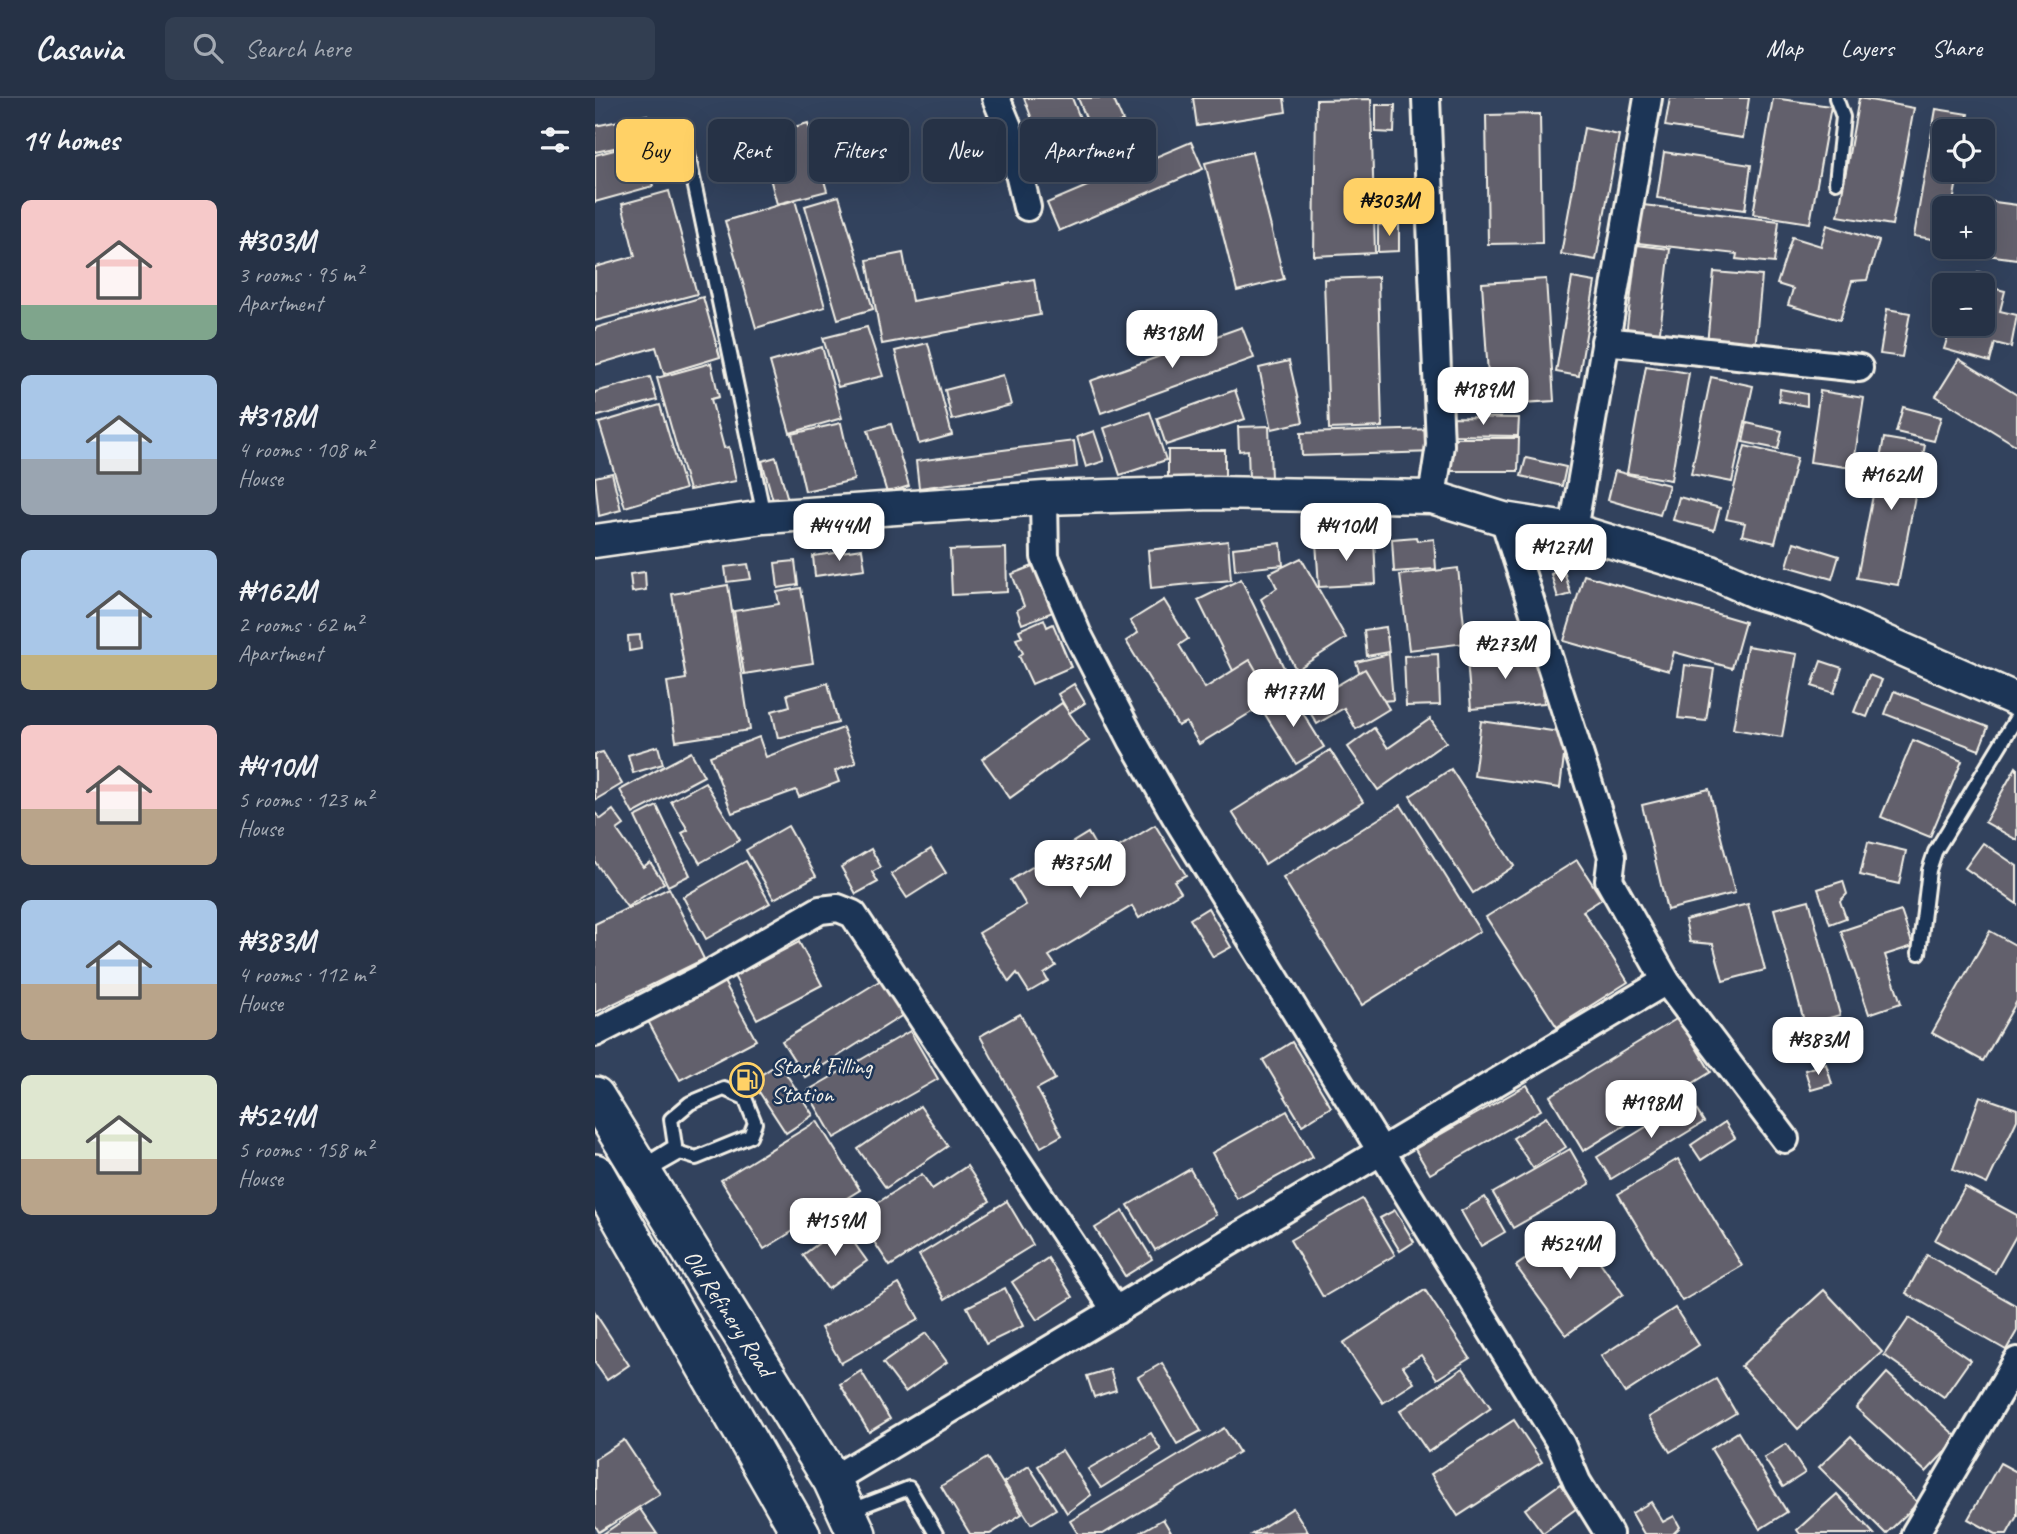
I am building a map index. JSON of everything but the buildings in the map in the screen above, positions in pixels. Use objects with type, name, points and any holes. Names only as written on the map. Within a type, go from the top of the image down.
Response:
[{"type":"main road","name":"Old Refinery Road","points":[[595,1096],[845,1509]]},
{"type":"main road","name":"Old Refinery Road","points":[[595,1173],[801,1534]]},
{"type":"street","points":[[996,98],[1008,127],[1027,207]]},
{"type":"street","points":[[1426,98],[1440,445],[1432,497]]},
{"type":"street","points":[[1573,530],[1648,98]]},
{"type":"street","points":[[1605,341],[1859,368]]},
{"type":"street","points":[[596,539],[764,517],[1044,498],[1214,493],[1432,497],[1504,519],[1573,530],[1711,572],[1756,592],[1811,609],[2017,700]]},
{"type":"street","points":[[1044,498],[1045,557],[1077,633],[1125,728],[1176,817],[1562,1444],[1577,1482],[1609,1534]]},
{"type":"street","points":[[1504,519],[1612,856],[1609,880],[1666,981],[1785,1139]]},
{"type":"street","points":[[595,1033],[704,977],[820,911],[838,908],[853,915],[1116,1311]]},
{"type":"street","points":[[845,1509],[1116,1311],[1379,1149],[1666,981]]},
{"type":"street","points":[[1915,1534],[2017,1361]]},
{"type":"lane","points":[[1836,98],[1843,117],[1836,182]]},
{"type":"lane","points":[[694,182],[764,517]]},
{"type":"lane","points":[[1919,953],[1929,870],[1935,852],[2017,718]]},
{"type":"lane","points":[[724,1089],[745,1098],[755,1123],[750,1136],[696,1158],[680,1153],[641,1171],[675,1146],[671,1119],[690,1103],[724,1089]]},
{"type":"lane","points":[[845,1509],[899,1489],[909,1488],[936,1534]]},
{"type":"place","name":"Stark Filling Station","points":[[747,1080]]}]
